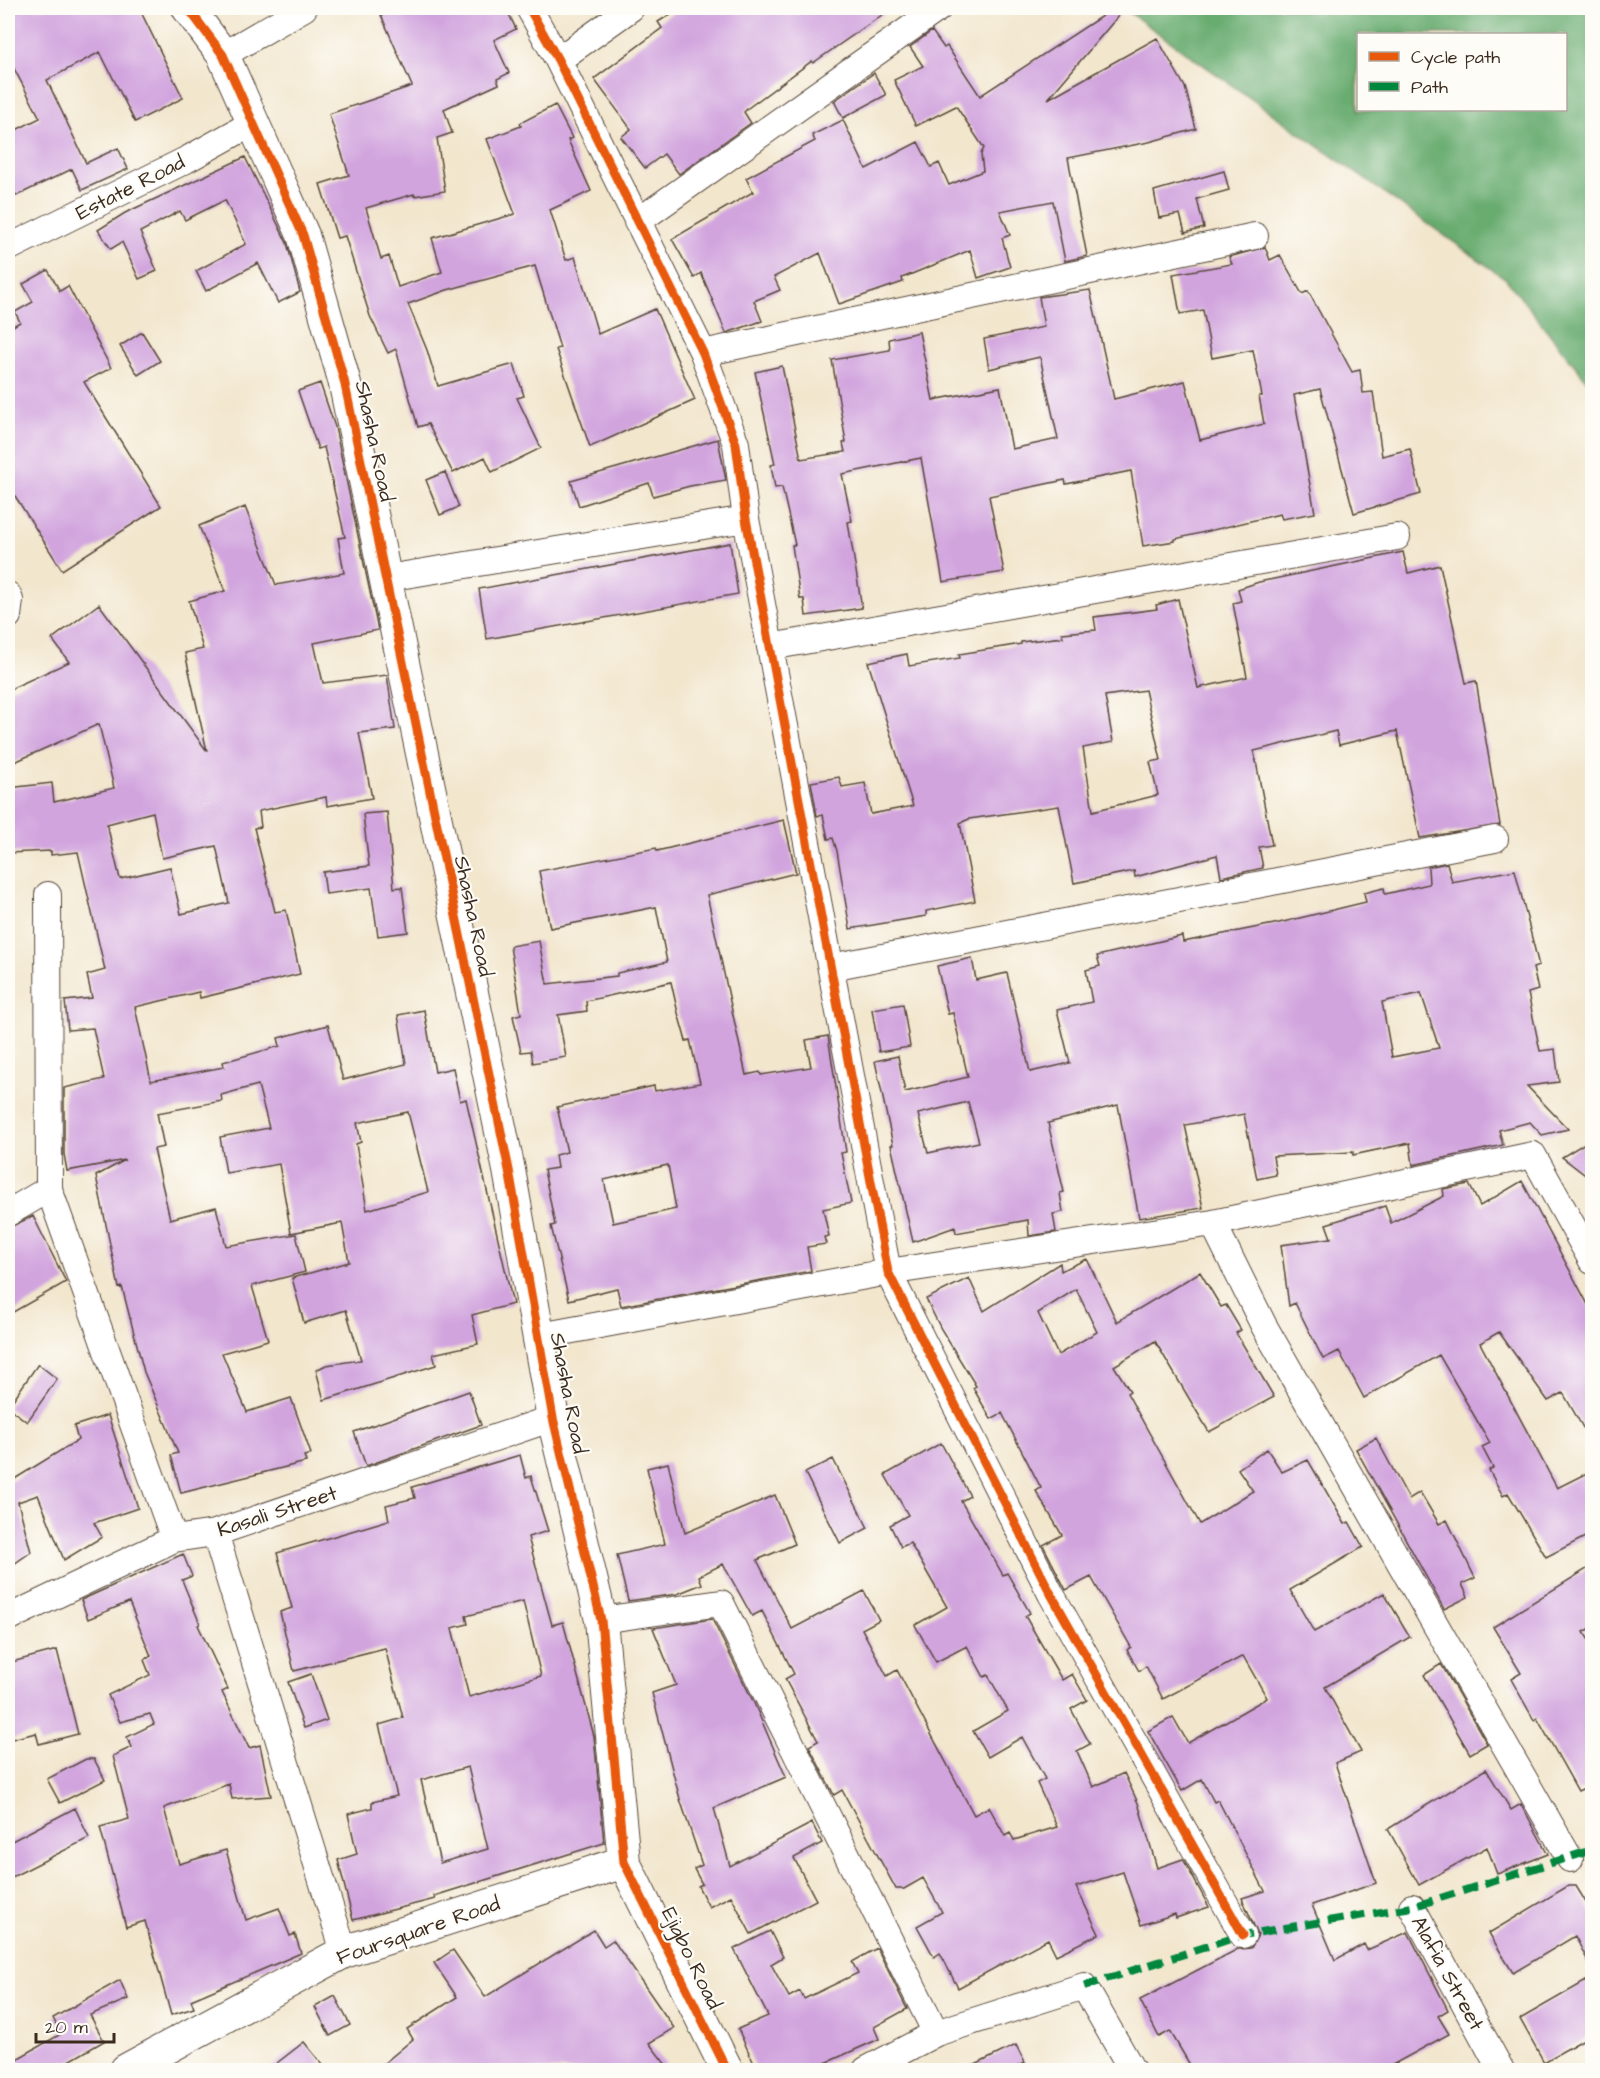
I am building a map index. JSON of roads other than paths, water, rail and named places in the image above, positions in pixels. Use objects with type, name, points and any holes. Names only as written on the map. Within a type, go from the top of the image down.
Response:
[{"type":"street","name":"Shasha Road","points":[[188,8],[223,55],[251,124],[303,235],[344,380],[509,1170],[553,1418],[602,1620],[624,1862]]},
{"type":"street","points":[[223,55],[304,8]]},
{"type":"street","points":[[529,8],[558,60],[703,353],[735,444],[746,519],[888,1272],[1051,1594],[1243,1935]]},
{"type":"street","points":[[558,60],[631,8]]},
{"type":"street","points":[[638,222],[939,8]]},
{"type":"street","name":"Estate Road","points":[[8,248],[186,160],[251,124]]},
{"type":"street","points":[[703,353],[1255,236]]},
{"type":"street","points":[[387,578],[746,519]]},
{"type":"street","points":[[770,647],[1397,537]]},
{"type":"street","points":[[8,595],[10,600],[8,616]]},
{"type":"street","points":[[831,967],[1495,839]]},
{"type":"street","points":[[48,895],[49,1189],[174,1539]]},
{"type":"street","points":[[540,1335],[888,1272],[1213,1223],[1533,1155],[1593,1261]]},
{"type":"street","points":[[8,1213],[49,1189]]},
{"type":"street","points":[[1213,1223],[1264,1326],[1570,1859]]},
{"type":"street","name":"Kasali Street","points":[[8,1618],[174,1539],[215,1533],[553,1418]]},
{"type":"street","points":[[215,1533],[344,1952]]},
{"type":"street","points":[[602,1620],[721,1603],[936,2033]]},
{"type":"street","name":"Foursquare Road","points":[[126,2070],[344,1952],[624,1862]]},
{"type":"street","name":"Ejigbo Road","points":[[624,1862],[727,2070]]},
{"type":"street","name":"Alafia Street","points":[[1412,1907],[1501,2070]]},
{"type":"street","points":[[866,2070],[936,2033],[1084,1986],[1132,2070]]}]
